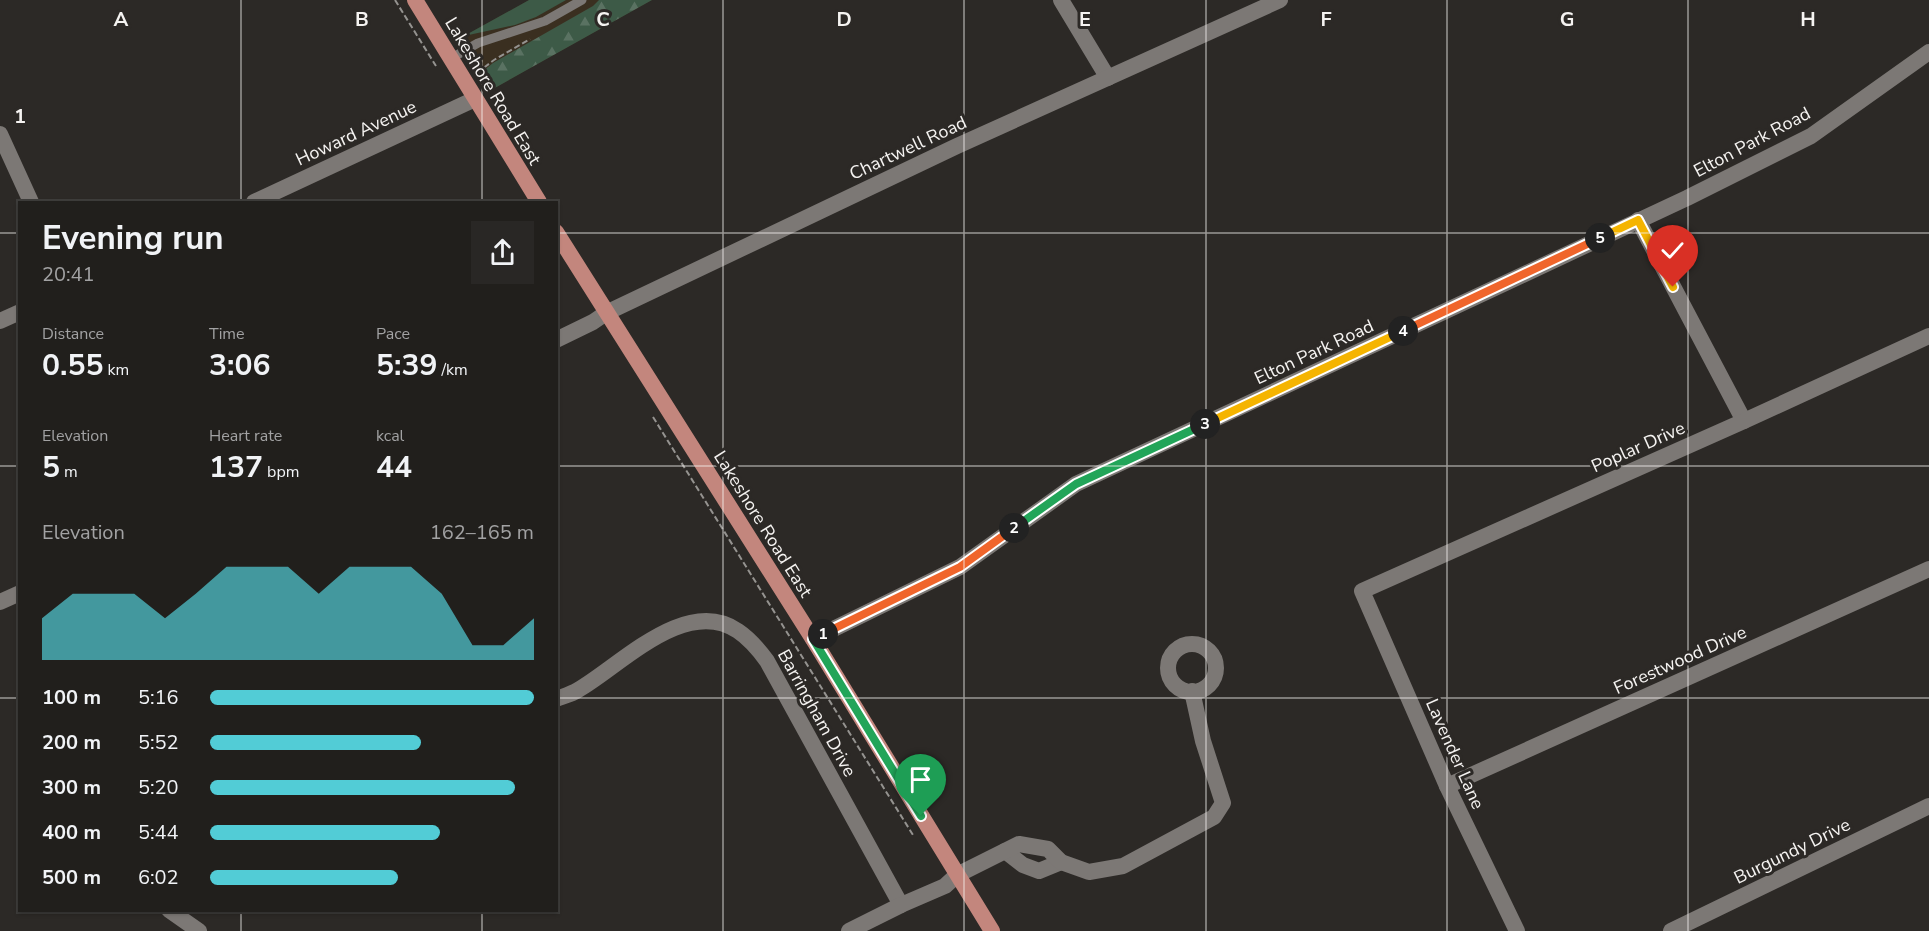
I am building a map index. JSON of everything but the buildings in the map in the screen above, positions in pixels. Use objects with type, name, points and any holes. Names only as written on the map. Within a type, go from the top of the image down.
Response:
[{"type":"main road","name":"Lakeshore Road East","points":[[415,0],[537,201]]},
{"type":"main road","name":"Lakeshore Road East","points":[[558,235],[813,639],[992,931]]},
{"type":"street","points":[[1061,0],[1108,78]]},
{"type":"street","name":"Chartwell Road","points":[[558,339],[606,313],[936,156],[1280,0]]},
{"type":"street","name":"Elton Park Road","points":[[813,639],[960,567],[1076,484],[1687,198],[1811,136],[1929,52]]},
{"type":"street","name":"Howard Avenue","points":[[256,201],[475,99]]},
{"type":"street","points":[[0,134],[31,201]]},
{"type":"street","points":[[1638,220],[1744,421]]},
{"type":"street","points":[[0,321],[18,313]]},
{"type":"street","name":"Poplar Drive","points":[[1362,591],[1929,336]]},
{"type":"street","name":"Forestwood Drive","points":[[1446,786],[1929,569]]},
{"type":"street","name":"Lavender Lane","points":[[1362,591],[1446,786],[1516,931]]},
{"type":"street","points":[[0,602],[18,594]]},
{"type":"street","name":"Barringham Drive","points":[[558,698],[577,692],[656,636],[673,628],[690,623],[711,622],[737,630],[754,644],[767,661],[901,905]]},
{"type":"street","points":[[849,931],[945,886],[957,875],[1019,844],[1048,849],[1061,862],[1089,872],[1124,866],[1214,817],[1223,803],[1203,741],[1192,692]]},
{"type":"street","name":"Burgundy Drive","points":[[1671,931],[1929,806]]},
{"type":"street","points":[[172,912],[199,931]]},
{"type":"lane","points":[[450,58],[478,43],[545,21],[582,0]]},
{"type":"path","points":[[465,82],[494,60],[530,39]]},
{"type":"path","points":[[650,413],[914,836]]},
{"type":"shaded area","points":[[529,0],[652,0],[493,89],[464,36]]},
{"type":"green space","points":[[529,0],[566,0],[536,17],[515,25],[464,36]]},
{"type":"green space","points":[[599,0],[652,0],[493,89],[483,71],[493,63],[593,6]]},
{"type":"route","points":[[921,816],[813,639],[960,567],[1076,484],[1638,220],[1673,287]]}]
